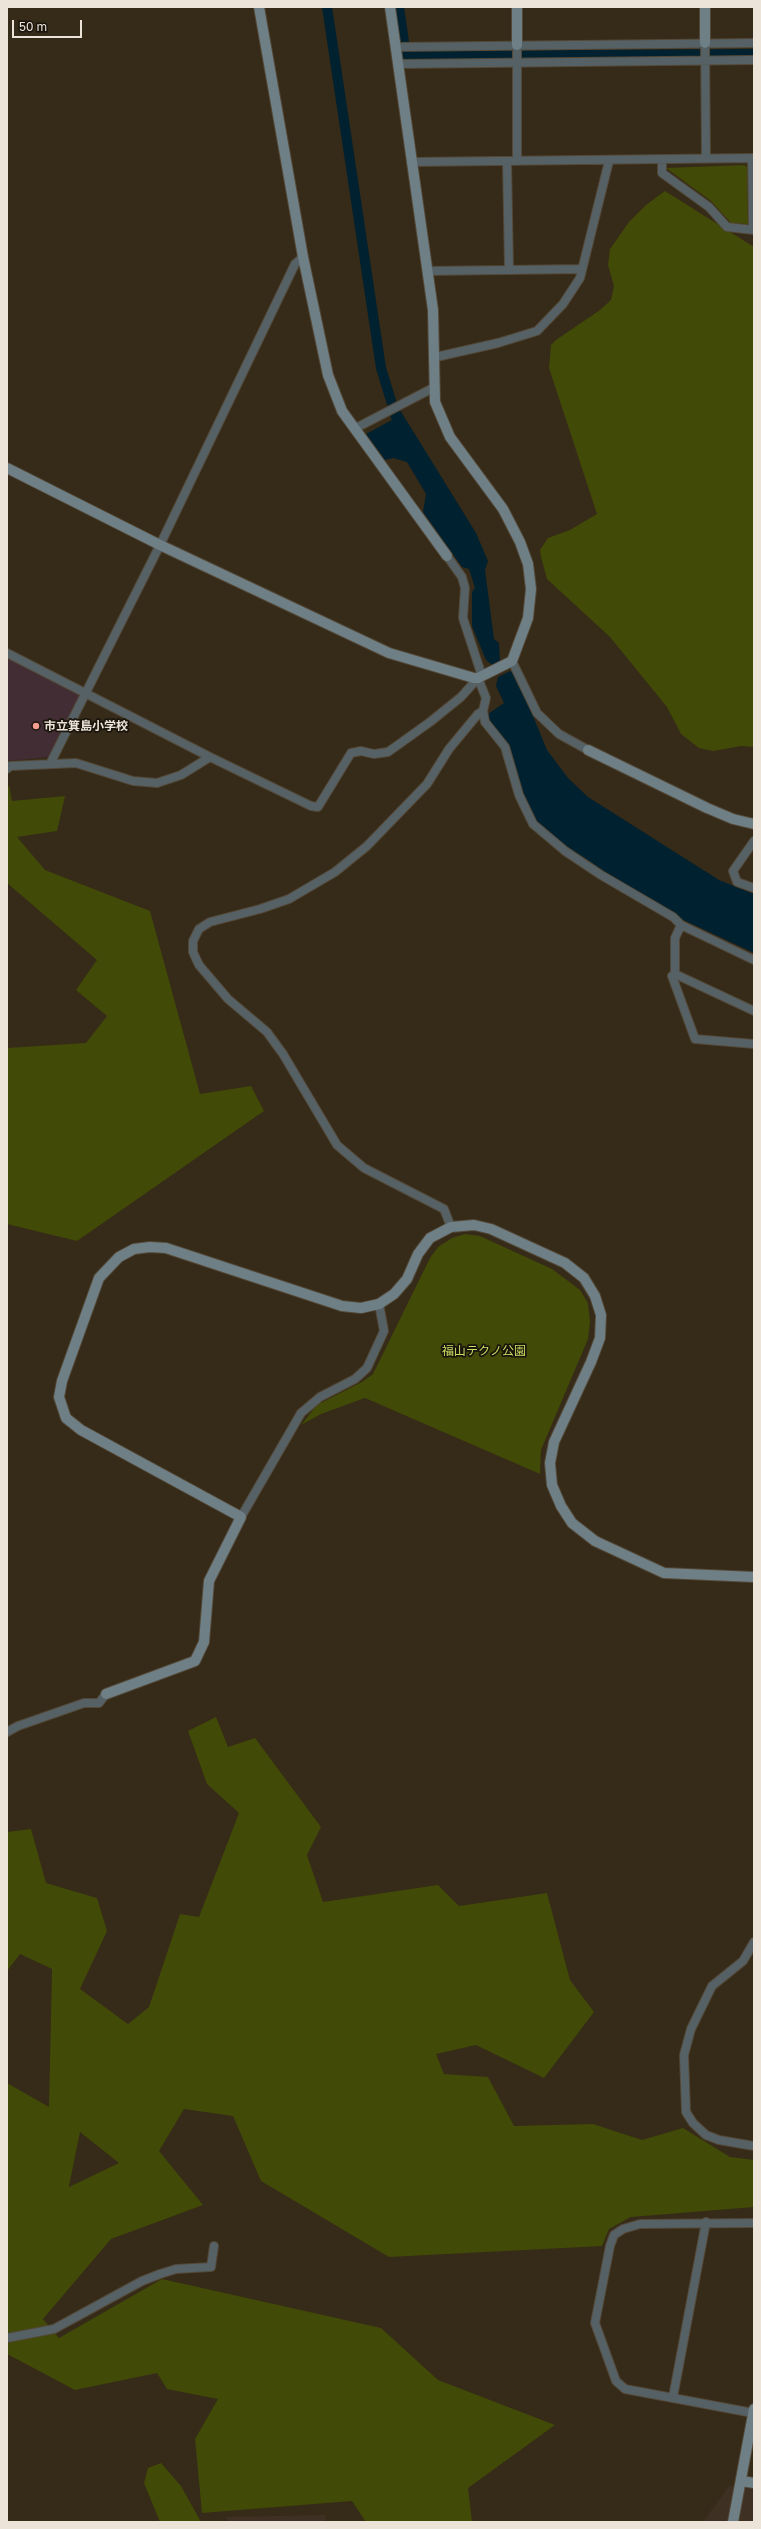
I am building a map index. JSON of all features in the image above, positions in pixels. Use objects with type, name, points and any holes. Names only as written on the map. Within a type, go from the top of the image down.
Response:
[{"type":"street","points":[[259,7],[303,257],[328,375],[342,411],[462,577],[465,588],[463,618],[486,698],[484,711],[486,722],[505,747],[519,795],[533,824],[565,851],[601,875],[673,917],[681,926],[754,960]]},
{"type":"street","points":[[7,653],[86,692],[210,757],[311,806],[318,807],[351,753],[361,751],[374,754],[388,752],[430,722],[461,697],[480,677],[512,661],[528,618],[531,589],[528,564],[520,542],[503,509],[450,437],[435,402],[433,388],[436,357],[433,310],[398,64],[402,47],[390,7]]},
{"type":"street","points":[[516,161],[518,62],[517,7]]},
{"type":"street","points":[[705,7],[706,158]]},
{"type":"street","points":[[402,47],[517,48],[754,43]]},
{"type":"street","points":[[398,64],[705,59],[754,60]]},
{"type":"street","points":[[412,162],[609,161],[753,158],[753,230],[727,227],[709,207],[662,173],[662,160]]},
{"type":"street","points":[[507,161],[509,269]]},
{"type":"street","points":[[436,357],[498,343],[537,331],[563,304],[580,278],[609,161]]},
{"type":"street","points":[[51,762],[160,545],[295,264],[303,257]]},
{"type":"street","points":[[427,271],[582,269]]},
{"type":"street","points":[[354,429],[433,388]]},
{"type":"street","points":[[7,468],[160,545],[389,653],[480,677]]},
{"type":"street","points":[[512,661],[537,713],[559,734],[588,750],[707,808],[733,819],[754,824]]},
{"type":"street","points":[[451,1227],[444,1209],[364,1168],[338,1145],[279,1048],[266,1032],[228,999],[199,966],[193,952],[193,941],[199,929],[210,922],[289,900],[335,872],[367,846],[427,784],[449,749],[478,714],[484,711]]},
{"type":"street","points":[[7,769],[10,766],[51,762],[76,762],[133,781],[157,783],[181,775],[210,757]]},
{"type":"street","points":[[754,841],[733,871],[737,882],[754,888]]},
{"type":"street","points":[[681,926],[675,938],[675,974],[672,976],[695,1039],[754,1044]]},
{"type":"street","points":[[675,974],[754,1011]]},
{"type":"street","points":[[241,1517],[81,1430],[66,1418],[59,1397],[62,1380],[98,1278],[119,1257],[134,1249],[150,1247],[166,1248],[342,1306],[361,1308],[379,1304],[394,1294],[407,1279],[418,1254],[430,1238],[451,1227],[474,1225],[491,1229],[565,1263],[584,1278],[595,1296],[601,1315],[600,1338],[592,1362],[554,1442],[550,1463],[552,1485],[560,1506],[572,1523],[595,1541],[664,1573],[754,1577]]},
{"type":"street","points":[[7,1732],[18,1726],[84,1703],[99,1703],[106,1694],[195,1661],[204,1642],[209,1581],[241,1517],[300,1413],[320,1397],[355,1379],[367,1368],[384,1331],[379,1304]]},
{"type":"street","points":[[754,1942],[743,1961],[712,1986],[694,2022],[684,2055],[686,2112],[692,2123],[706,2135],[719,2140],[754,2146]]},
{"type":"street","points":[[733,2522],[754,2411],[625,2389],[616,2380],[595,2323],[610,2246],[614,2235],[623,2229],[640,2224],[706,2222],[754,2223]]},
{"type":"street","points":[[673,2397],[706,2222]]},
{"type":"street","points":[[7,2338],[54,2329],[142,2281],[160,2274],[176,2269],[211,2267],[214,2246]]},
{"type":"street","points":[[741,2481],[754,2483]]},
{"type":"shaded area","name":"市立箕島小学校","points":[[7,656],[80,695],[50,757],[7,761]]},
{"type":"shaded area","points":[[729,2486],[754,2490],[754,2522],[703,2522]]},
{"type":"shaded area","points":[[325,2515],[326,2522],[228,2522],[226,2517]]},
{"type":"green space","points":[[744,165],[747,167],[748,224],[731,223],[711,201],[666,168]]},
{"type":"green space","points":[[665,191],[754,247],[754,747],[741,746],[713,751],[699,748],[681,734],[667,707],[610,637],[547,579],[541,557],[540,550],[548,538],[570,530],[597,514],[549,368],[551,345],[600,310],[611,300],[614,286],[608,265],[610,249],[629,222],[646,205]]},
{"type":"green space","points":[[9,785],[12,801],[65,796],[57,831],[17,837],[45,870],[150,911],[200,1094],[251,1086],[264,1111],[77,1241],[7,1224],[7,1048],[86,1043],[107,1016],[76,990],[97,960],[7,883],[7,790]]},
{"type":"green space","name":"福山テクノ公園","points":[[465,1234],[480,1236],[552,1269],[580,1290],[588,1303],[590,1322],[588,1339],[541,1450],[540,1474],[365,1398],[321,1414],[301,1425],[317,1405],[362,1382],[373,1374],[430,1258],[438,1247],[452,1238]]},
{"type":"green space","points":[[216,1717],[228,1747],[255,1738],[321,1827],[307,1855],[323,1902],[438,1885],[459,1906],[547,1893],[570,1980],[594,2012],[544,2078],[476,2045],[436,2054],[444,2074],[488,2077],[514,2126],[593,2124],[642,2140],[683,2128],[730,2157],[754,2160],[754,2207],[631,2217],[609,2229],[602,2246],[389,2257],[261,2181],[233,2116],[184,2109],[159,2151],[203,2205],[111,2239],[43,2319],[59,2338],[162,2279],[381,2328],[438,2380],[555,2425],[468,2488],[472,2522],[366,2522],[352,2501],[202,2513],[195,2439],[218,2399],[167,2389],[157,2373],[75,2390],[7,2354],[7,2083],[49,2107],[52,1969],[20,1954],[7,1971],[7,1832],[31,1829],[46,1883],[97,1898],[107,1931],[80,1989],[128,2024],[149,2007],[180,1914],[199,1917],[239,1813],[207,1784],[188,1731]],"holes":[[[80,2132],[119,2163],[69,2187]]]},
{"type":"green space","points":[[161,2463],[181,2486],[201,2522],[160,2522],[144,2483],[148,2468]]},
{"type":"water","points":[[400,410],[476,533],[488,561],[485,570],[494,639],[499,643],[500,662],[492,665],[486,660],[472,626],[472,592],[475,588],[469,569],[462,567],[423,512],[426,494],[407,462],[393,458],[385,460],[366,434],[392,420],[391,414]]},
{"type":"water","points":[[510,671],[516,675],[547,750],[568,778],[588,797],[719,880],[754,894],[754,953],[679,918],[595,868],[563,846],[531,818],[506,741],[489,722],[488,714],[504,703],[496,686],[498,677]]},
{"type":"waterway","points":[[327,7],[381,368],[396,417]]},
{"type":"waterway","points":[[399,7],[406,56],[754,54]]},
{"type":"place","name":"市立箕島小学校","points":[[36,726]]}]
